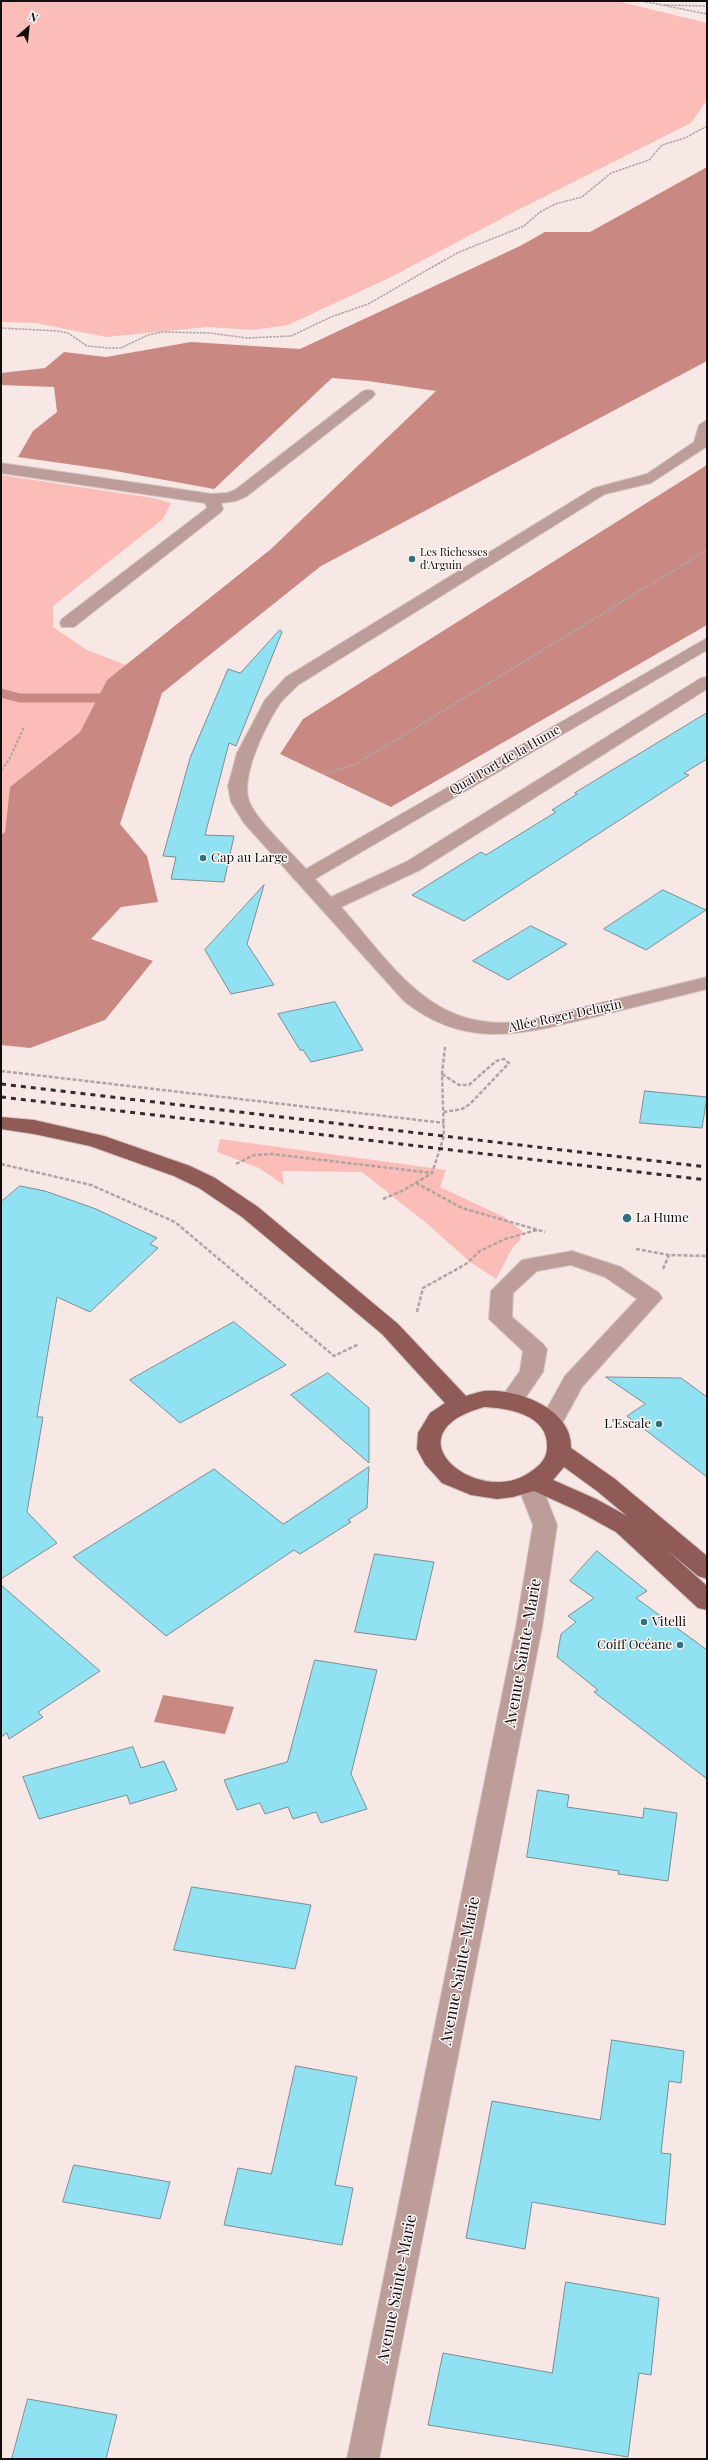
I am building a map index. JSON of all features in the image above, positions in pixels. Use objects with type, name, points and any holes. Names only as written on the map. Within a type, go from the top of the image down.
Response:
[{"type":"main road","points":[[1,1123],[34,1127],[96,1141],[182,1171],[207,1183],[250,1212],[349,1293],[390,1329],[460,1404]]},
{"type":"main road","points":[[484,1399],[512,1401],[541,1414],[551,1424],[558,1437],[559,1452],[555,1464],[546,1474],[532,1483],[508,1490],[485,1490],[463,1484],[445,1474],[433,1461],[429,1452],[429,1434],[440,1417],[460,1404],[484,1399]]},
{"type":"main road","points":[[559,1452],[606,1485],[707,1570]]},
{"type":"main road","points":[[532,1483],[587,1505],[625,1526],[707,1601]]},
{"type":"street","points":[[1,468],[212,499],[230,498],[241,493],[368,394]]},
{"type":"street","name":"Allée Roger Delugin","points":[[707,425],[701,444],[695,450],[646,480],[600,491],[315,665],[292,681],[274,700],[246,753],[237,786],[240,802],[251,819],[327,906],[411,997],[422,1006],[448,1021],[497,1029],[511,1028],[546,1022],[707,983]]},
{"type":"street","points":[[68,624],[215,509],[212,499]]},
{"type":"street","name":"Quai Port de la Hume","points":[[299,873],[707,643]]},
{"type":"street","points":[[327,906],[413,866],[707,682]]},
{"type":"street","points":[[512,1401],[531,1372],[535,1349],[500,1319],[502,1291],[530,1265],[572,1258],[612,1272],[651,1298],[574,1382],[551,1424]]},
{"type":"street","name":"Avenue Sainte-Marie","points":[[364,2459],[529,1627],[545,1525],[532,1483]]},
{"type":"path","points":[[642,1],[654,5],[707,14]]},
{"type":"path","points":[[654,5],[707,6]]},
{"type":"path","points":[[1,328],[58,331],[71,335],[86,346],[109,348],[122,348],[148,335],[171,331],[210,333],[247,338],[291,336],[305,331],[331,316],[368,304],[457,253],[524,226],[540,212],[555,204],[582,197],[611,173],[649,160],[662,145],[685,138],[707,126]]},
{"type":"path","points":[[323,774],[356,764],[707,550]]},
{"type":"path","points":[[1,770],[8,764],[14,752],[15,739],[24,727]]},
{"type":"path","points":[[383,1199],[404,1190],[432,1173],[441,1149],[444,1123],[442,1074],[459,1085],[469,1085],[496,1061],[504,1059],[509,1063],[470,1104],[462,1109],[444,1112]]},
{"type":"path","points":[[1,1071],[444,1123]]},
{"type":"path","points":[[207,1183],[227,1168],[254,1155],[272,1154],[432,1173]]},
{"type":"path","points":[[1,1164],[91,1185],[175,1222],[334,1356]]},
{"type":"path","points":[[466,1264],[480,1251],[505,1239],[537,1230]]},
{"type":"shaded area","points":[[1,1],[617,1],[707,23],[707,100],[691,123],[516,211],[391,277],[288,325],[253,330],[208,327],[106,337],[36,323],[1,322]]},
{"type":"shaded area","points":[[707,167],[707,361],[321,566],[162,693],[120,824],[147,856],[158,902],[121,907],[91,939],[153,961],[105,1020],[30,1048],[1,1045],[1,835],[5,832],[10,787],[80,732],[107,680],[271,549],[436,391],[368,381],[332,378],[214,489],[110,470],[18,457],[33,431],[57,412],[54,387],[1,385],[1,373],[45,368],[64,352],[106,357],[191,342],[300,349],[520,246],[545,232],[590,232]]},
{"type":"shaded area","points":[[707,465],[707,625],[391,807],[280,754],[303,719]]},
{"type":"shaded area","points":[[1,475],[153,498],[171,503],[163,519],[53,606],[53,627],[87,650],[126,665],[107,680],[80,732],[10,787],[5,832],[1,835]]},
{"type":"shaded area","points":[[220,1139],[446,1170],[440,1187],[504,1217],[522,1231],[520,1240],[513,1247],[496,1279],[470,1262],[425,1222],[362,1172],[282,1171],[284,1185],[259,1168],[217,1152]]},
{"type":"shaded area","points":[[163,1695],[234,1707],[225,1734],[154,1722]]},
{"type":"building","points":[[280,630],[282,632],[236,746],[229,743],[205,835],[234,836],[224,882],[171,879],[176,857],[163,856],[190,758],[228,669],[240,673]]},
{"type":"building","points":[[707,713],[707,759],[684,773],[689,775],[464,921],[412,895],[481,852],[486,855],[556,812],[552,810],[577,794],[575,793]]},
{"type":"building","points":[[264,885],[247,944],[274,985],[231,994],[205,950]]},
{"type":"building","points":[[663,890],[706,910],[646,950],[604,929]]},
{"type":"building","points":[[531,926],[567,944],[508,980],[473,961]]},
{"type":"building","points":[[335,1002],[363,1050],[311,1062],[303,1050],[300,1050],[278,1014]]},
{"type":"building","points":[[645,1091],[707,1097],[702,1128],[640,1123]]},
{"type":"building","points":[[20,1186],[45,1191],[96,1209],[157,1238],[150,1244],[158,1248],[90,1312],[57,1297],[37,1417],[43,1417],[27,1512],[57,1543],[1,1579],[1,1202]]},
{"type":"building","points":[[234,1322],[286,1365],[180,1423],[130,1380]]},
{"type":"building","points":[[328,1373],[369,1408],[369,1463],[291,1395]]},
{"type":"building","points":[[606,1377],[681,1378],[707,1397],[707,1477],[627,1416],[645,1404]]},
{"type":"building","points":[[369,1467],[367,1508],[348,1520],[351,1522],[300,1554],[294,1550],[166,1636],[73,1557],[214,1469],[283,1524]]},
{"type":"building","points":[[597,1551],[647,1591],[636,1598],[707,1650],[707,1779],[594,1692],[598,1690],[557,1657],[561,1634],[576,1622],[568,1616],[594,1598],[570,1581]]},
{"type":"building","points":[[375,1554],[434,1562],[416,1640],[355,1632]]},
{"type":"building","points":[[1,1585],[100,1671],[38,1712],[43,1717],[9,1739],[7,1733],[1,1737]]},
{"type":"building","points":[[315,1660],[377,1670],[351,1774],[367,1809],[321,1823],[316,1812],[293,1819],[288,1807],[265,1814],[260,1803],[237,1810],[224,1780],[287,1762]]},
{"type":"building","points":[[133,1747],[141,1768],[164,1761],[177,1790],[130,1804],[127,1795],[39,1819],[23,1777]]},
{"type":"building","points":[[538,1790],[569,1795],[567,1807],[643,1818],[644,1808],[677,1813],[668,1881],[618,1874],[619,1871],[527,1857]]},
{"type":"building","points":[[192,1887],[311,1905],[295,1969],[174,1950]]},
{"type":"building","points":[[612,2040],[684,2051],[681,2083],[669,2081],[661,2153],[671,2154],[665,2225],[532,2202],[525,2249],[466,2238],[492,2101],[600,2120]]},
{"type":"building","points":[[296,2066],[357,2077],[335,2185],[353,2188],[342,2245],[224,2225],[238,2168],[271,2174]]},
{"type":"building","points":[[74,2165],[170,2182],[160,2219],[63,2202]]},
{"type":"building","points":[[566,2282],[659,2298],[651,2375],[639,2373],[628,2457],[428,2425],[443,2353],[552,2373]]},
{"type":"building","points":[[28,2399],[117,2415],[106,2459],[12,2459]]},
{"type":"waterway","points":[[1,693],[20,698],[98,698]]},
{"type":"railway","points":[[1,1084],[707,1167]]},
{"type":"railway","points":[[1,1097],[707,1180]]},
{"type":"place","name":"Les Richesses d'Arguin","points":[[412,559]]},
{"type":"place","name":"Cap au Large","points":[[203,858]]},
{"type":"place","name":"La Hume","points":[[627,1218]]},
{"type":"place","name":"L'Escale","points":[[659,1424]]},
{"type":"place","name":"Vitelli","points":[[644,1622]]},
{"type":"place","name":"Coiff Océane","points":[[680,1645]]}]
